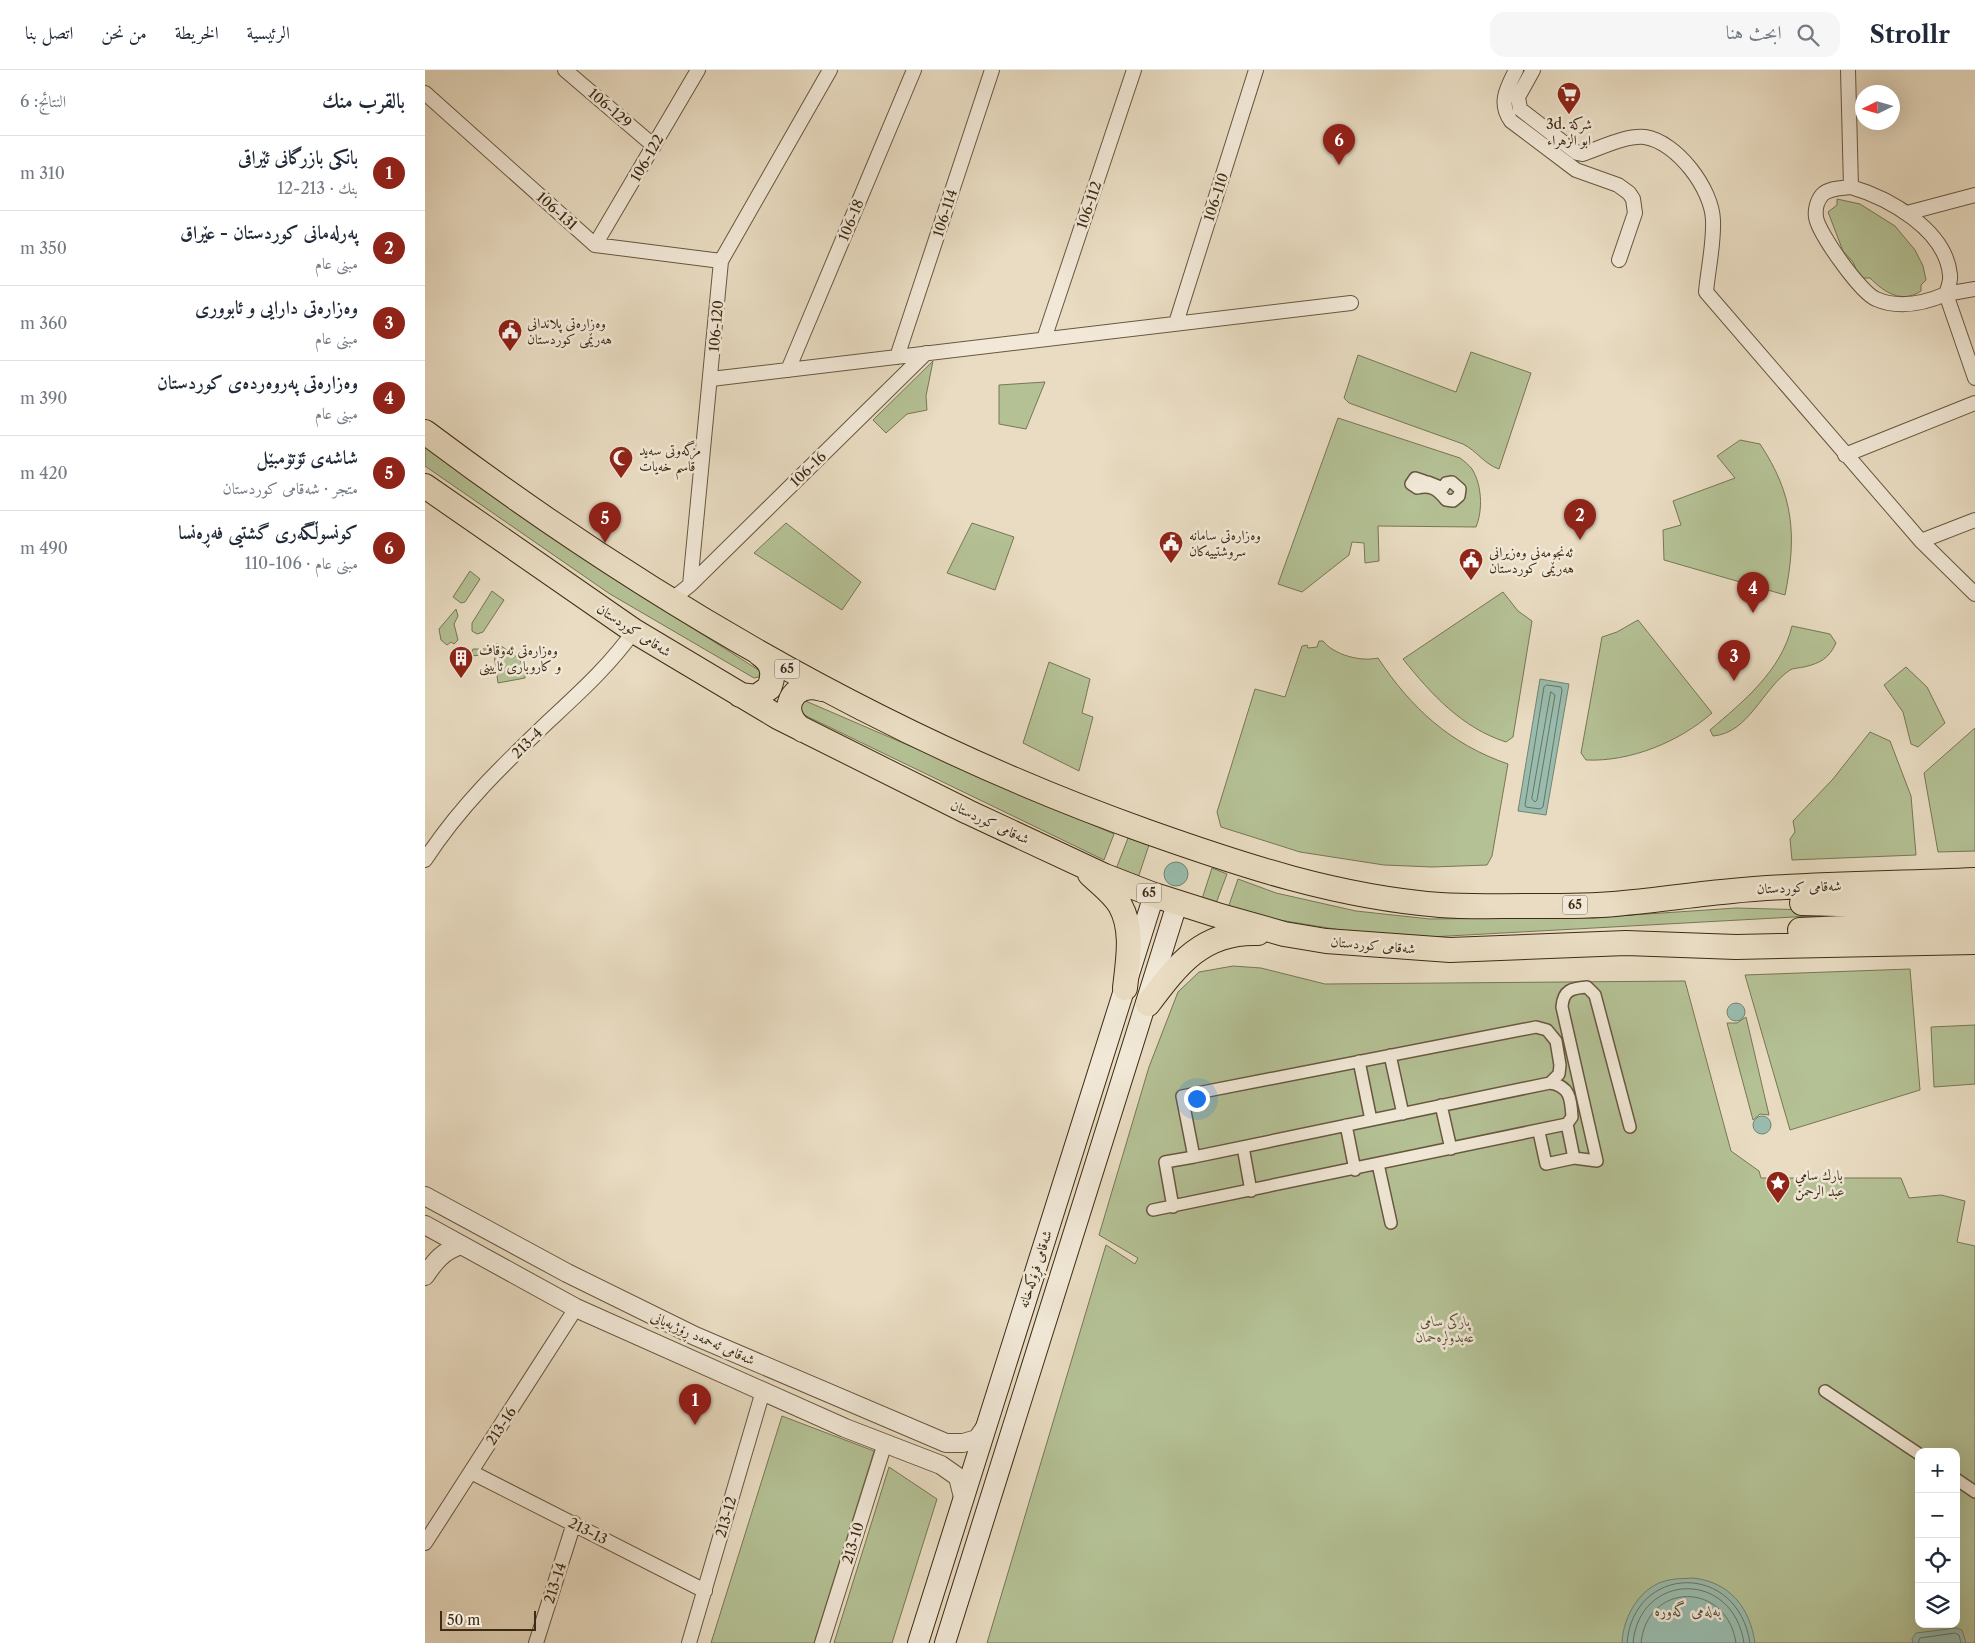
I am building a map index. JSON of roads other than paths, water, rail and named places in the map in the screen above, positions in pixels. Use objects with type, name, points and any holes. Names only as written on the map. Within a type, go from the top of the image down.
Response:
[{"type":"highway","name":"شەقامی کوردستان","points":[[425,432],[470,466],[628,574],[760,654],[822,689],[907,732],[1025,785],[1226,859],[1328,889],[1442,905],[1554,906],[1624,903],[1830,903],[1911,906],[1975,902]]},
{"type":"highway","name":"شەقامی کوردستان","points":[[425,486],[634,631],[740,695],[803,730],[968,812],[1177,904],[1284,934],[1371,946],[1450,950],[1626,943],[1716,935],[1975,922]]},
{"type":"highway","points":[[740,695],[748,697],[763,693],[772,681],[771,665],[760,654]]},
{"type":"highway","points":[[803,730],[792,720],[789,706],[791,699],[795,693],[808,686],[822,689]]},
{"type":"highway","points":[[1078,862],[1119,903],[1128,926],[1125,988]]},
{"type":"highway","name":"شەقامی کوردستان","points":[[1624,903],[1737,890],[1975,880]]},
{"type":"highway","points":[[1148,1004],[1177,965],[1191,953],[1211,942],[1228,935],[1254,933],[1284,934]]},
{"type":"highway","name":"شەقامی کوردستان","points":[[1626,943],[1737,947],[1975,942]]},
{"type":"main road","name":"شەقامی فڕۆکەخانە","points":[[918,1643],[1154,895]]},
{"type":"main road","name":"شەقامی فڕۆکەخانە","points":[[945,1643],[1148,1004],[1177,904]]},
{"type":"street","name":"106-129","points":[[565,70],[654,146]]},
{"type":"street","name":"106-122","points":[[595,245],[698,70]]},
{"type":"street","name":"106-120","points":[[690,585],[721,261],[830,70]]},
{"type":"street","name":"106-18","points":[[788,370],[914,70]]},
{"type":"street","name":"106-114","points":[[897,357],[992,70]]},
{"type":"street","name":"106-112","points":[[1044,339],[1134,70]]},
{"type":"street","name":"106-110","points":[[1176,324],[1256,70]]},
{"type":"street","points":[[1516,70],[1503,103],[1504,110],[1511,121],[1576,170],[1618,185],[1633,199],[1635,213],[1619,260]]},
{"type":"street","points":[[1533,70],[1518,97],[1520,109],[1577,153],[1583,154],[1623,140],[1645,137],[1670,147],[1678,154],[1701,184],[1711,202],[1713,221],[1706,292],[1921,541],[1975,594]]},
{"type":"street","points":[[1848,70],[1851,187]]},
{"type":"street","name":"106-131","points":[[425,93],[595,245]]},
{"type":"street","points":[[1975,288],[1946,294],[1931,300],[1897,304],[1885,303],[1865,292],[1836,252],[1816,219],[1817,204],[1822,195],[1830,190],[1851,187],[1874,195],[1907,213],[1918,222],[1941,248],[1951,276],[1946,294],[1975,378]]},
{"type":"street","points":[[1907,213],[1975,196]]},
{"type":"street","points":[[595,245],[721,261]]},
{"type":"street","points":[[711,379],[1044,339],[1097,335],[1351,303]]},
{"type":"street","name":"106-16","points":[[690,585],[926,353]]},
{"type":"street","points":[[1845,455],[1975,403]]},
{"type":"street","points":[[1921,541],[1975,520]]},
{"type":"street","points":[[671,600],[690,585]]},
{"type":"street","name":"213-4","points":[[426,855],[463,806],[608,665],[634,631]]},
{"type":"street","points":[[1539,1132],[1546,1164],[1574,1158],[1597,1161],[1562,1007],[1565,994],[1570,989],[1587,987],[1595,995],[1630,1127]]},
{"type":"street","points":[[1194,1157],[1182,1096],[1536,1027],[1547,1030],[1556,1040],[1560,1065],[1559,1074],[1551,1083]]},
{"type":"street","points":[[1390,1055],[1403,1114]]},
{"type":"street","points":[[1359,1061],[1371,1120]]},
{"type":"street","points":[[1153,1210],[1355,1170],[1539,1132],[1567,1124],[1572,1117],[1568,1091],[1561,1085],[1551,1083],[1165,1162],[1173,1206]]},
{"type":"street","points":[[1441,1105],[1451,1149]]},
{"type":"street","points":[[1567,1124],[1574,1158]]},
{"type":"street","points":[[1346,1125],[1355,1170]]},
{"type":"street","points":[[1243,1147],[1251,1191]]},
{"type":"street","points":[[1379,1164],[1391,1222]]},
{"type":"street","name":"شەقامی ئەحمەد ڕۆژبەیانی","points":[[425,1196],[567,1273],[670,1324],[867,1410],[953,1444]]},
{"type":"street","name":"شەقامی ئەحمەد ڕۆژبەیانی","points":[[425,1225],[576,1308],[763,1391],[945,1468],[958,1477],[963,1497]]},
{"type":"street","points":[[425,1276],[436,1259],[451,1248],[461,1245]]},
{"type":"street","name":"213-16","points":[[425,1543],[576,1308]]},
{"type":"street","points":[[661,1346],[670,1324]]},
{"type":"street","name":"213-12","points":[[689,1643],[763,1391]]},
{"type":"street","points":[[1825,1391],[1915,1451]]},
{"type":"street","points":[[945,1468],[956,1462],[956,1452],[953,1444],[977,1439],[986,1426]]},
{"type":"street","name":"213-10","points":[[822,1643],[885,1443]]},
{"type":"street","name":"213-13","points":[[471,1472],[705,1591]]},
{"type":"street","points":[[1960,1482],[1975,1492]]},
{"type":"street","name":"213-14","points":[[536,1643],[574,1523]]},
{"type":"water","points":[[1540,679],[1569,684],[1546,815],[1518,811]]},
{"type":"water","points":[[1176,862],[1185,865],[1188,874],[1185,883],[1176,886],[1167,883],[1164,874],[1167,865]]},
{"type":"water","points":[[1736,1003],[1742,1006],[1745,1012],[1742,1018],[1736,1021],[1730,1018],[1727,1012],[1730,1006]]},
{"type":"water","points":[[1762,1116],[1768,1119],[1771,1125],[1768,1131],[1762,1134],[1756,1131],[1753,1125],[1756,1119]]},
{"type":"water","name":"بەلەمی گەورە","points":[[1693,1578],[1718,1585],[1736,1599],[1748,1619],[1755,1643],[1622,1643],[1626,1622],[1635,1603],[1642,1595],[1659,1583],[1672,1579]]},
{"type":"water","points":[[1956,1628],[1962,1630],[1966,1643],[1913,1643],[1912,1639],[1916,1633]]},
{"type":"place","name":"3d. شركة ابو الزهراء","points":[[1569,115]]},
{"type":"place","name":"کونسوڵگەری گشتیی فەڕەنسا","points":[[1339,165]]},
{"type":"place","name":"وەزارەتی پلاندانی هەرێمی کوردستان","points":[[510,352]]},
{"type":"place","name":"مزگەوتی سەید قاسم خەیات","points":[[621,479]]},
{"type":"place","name":"پەرلەمانی کوردستان - عێراق","points":[[1580,540]]},
{"type":"place","name":"شاشەی ئۆتۆمبێل","points":[[605,543]]},
{"type":"place","name":"وەزارەتی سامانە سروشتییەکان","points":[[1171,564]]},
{"type":"place","name":"ئەنجومەنی وەزیرانی هەرێمی کوردستان","points":[[1471,581]]},
{"type":"place","name":"وەزارەتی پەروەردەی کوردستان","points":[[1753,613]]},
{"type":"place","name":"وەزارەتی ئەوقاف و کاروباری ئایینی","points":[[461,679]]},
{"type":"place","name":"وەزارەتی دارایی و ئابووری","points":[[1734,681]]},
{"type":"place","name":"بارك سامي عبد الرحمن","points":[[1778,1204]]},
{"type":"place","name":"بانکی بازرگانی ئێراقی","points":[[695,1425]]},
{"type":"park label","name":"پارکی سامی عەبدولڕەحمان","points":[[1445,1330]]}]
